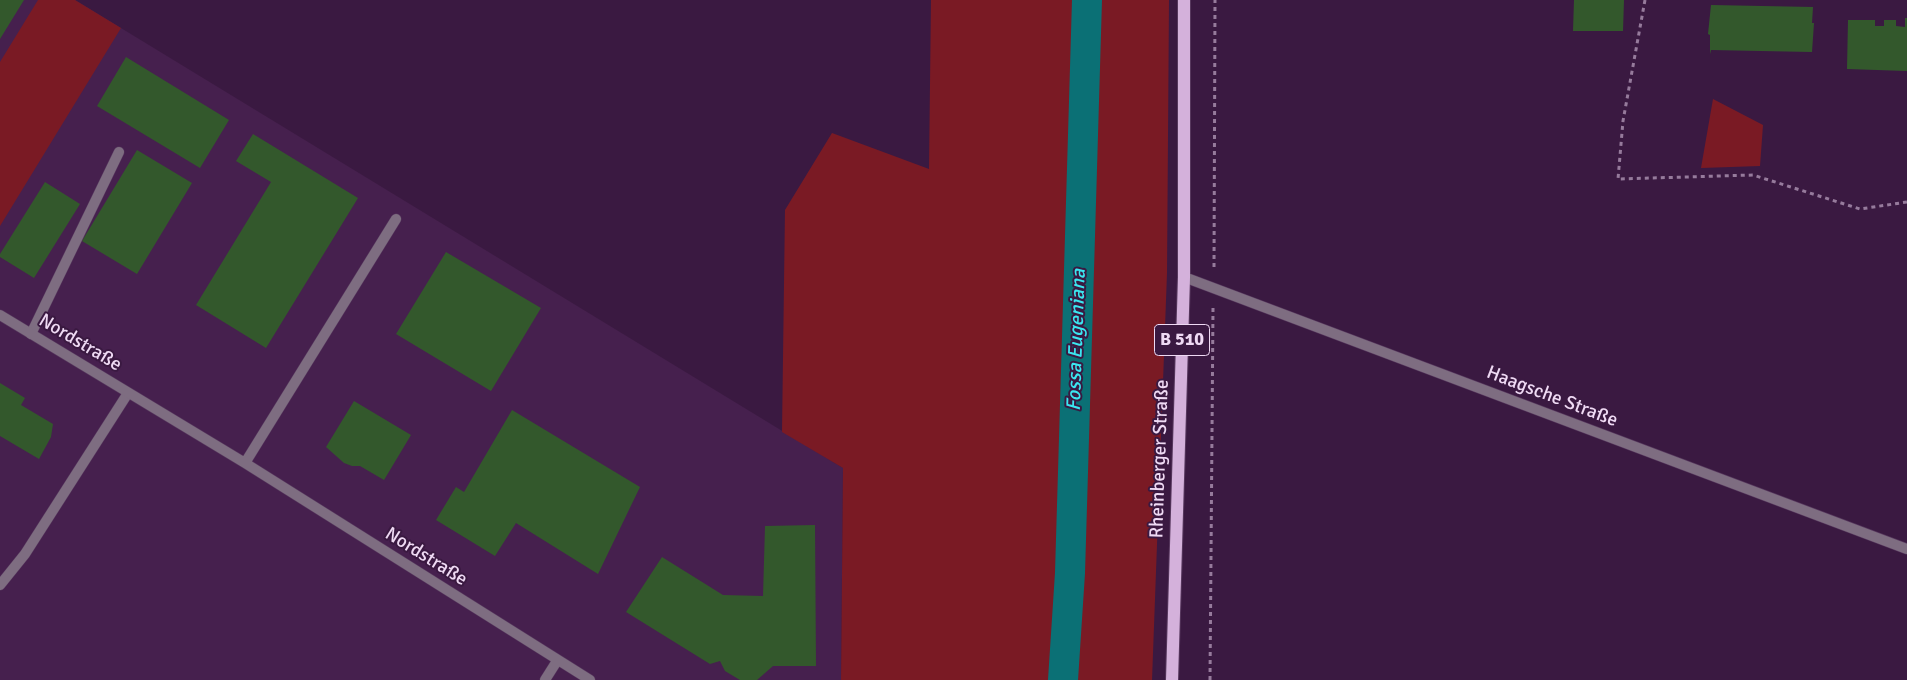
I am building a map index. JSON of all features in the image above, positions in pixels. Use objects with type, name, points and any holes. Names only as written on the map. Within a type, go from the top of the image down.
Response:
[{"type":"main road","name":"Rheinberger Straße","points":[[1172,680],[1184,277],[1184,0]]},
{"type":"street","points":[[31,334],[119,152]]},
{"type":"street","points":[[245,463],[396,219]]},
{"type":"street","name":"Haagsche Straße","points":[[1184,277],[1907,549]]},
{"type":"street","name":"Nordstraße","points":[[0,315],[245,463],[590,680]]},
{"type":"street","points":[[0,585],[25,554],[128,393]]},
{"type":"street","points":[[545,680],[557,660]]},
{"type":"path","points":[[1210,680],[1215,0]]},
{"type":"path","points":[[1645,0],[1623,121],[1618,179],[1753,175],[1860,209],[1907,202]]},
{"type":"shaded area","points":[[0,0],[75,0],[843,468],[841,680],[0,680]]},
{"type":"shaded area","points":[[38,0],[75,0],[121,28],[0,226],[0,62]]},
{"type":"shaded area","points":[[931,0],[1169,0],[1167,273],[1152,680],[841,680],[843,468],[782,432],[785,210],[832,133],[929,169]]},
{"type":"shaded area","points":[[1713,99],[1763,125],[1760,166],[1701,168]]},
{"type":"building","points":[[0,0],[24,0],[0,39]]},
{"type":"building","points":[[1574,0],[1624,0],[1623,31],[1573,31]]},
{"type":"building","points":[[1711,5],[1813,7],[1812,52],[1711,50],[1710,54],[1710,35],[1708,34]]},
{"type":"building","points":[[1905,18],[1907,18],[1907,71],[1847,69],[1848,20],[1875,20],[1875,26],[1884,26],[1884,20],[1896,20],[1896,26],[1905,27]]},
{"type":"building","points":[[126,57],[229,120],[200,168],[97,106]]},
{"type":"building","points":[[253,134],[358,198],[266,348],[196,305],[271,182],[236,161]]},
{"type":"building","points":[[137,150],[192,183],[137,274],[82,241]]},
{"type":"building","points":[[45,182],[80,204],[34,278],[0,257],[0,254]]},
{"type":"building","points":[[446,252],[541,308],[491,391],[396,334]]},
{"type":"building","points":[[0,383],[25,398],[21,405],[53,424],[51,437],[39,459],[0,436]]},
{"type":"building","points":[[354,401],[411,435],[384,480],[360,466],[344,463],[326,447]]},
{"type":"building","points":[[512,410],[640,487],[598,574],[516,523],[495,556],[436,520],[456,487],[464,492]]},
{"type":"building","points":[[815,525],[816,666],[773,666],[757,680],[740,680],[725,671],[720,661],[710,664],[626,612],[662,557],[723,595],[763,596],[765,526]]},
{"type":"waterway","name":"Fossa Eugeniana","points":[[1063,680],[1070,573],[1087,0]]}]
